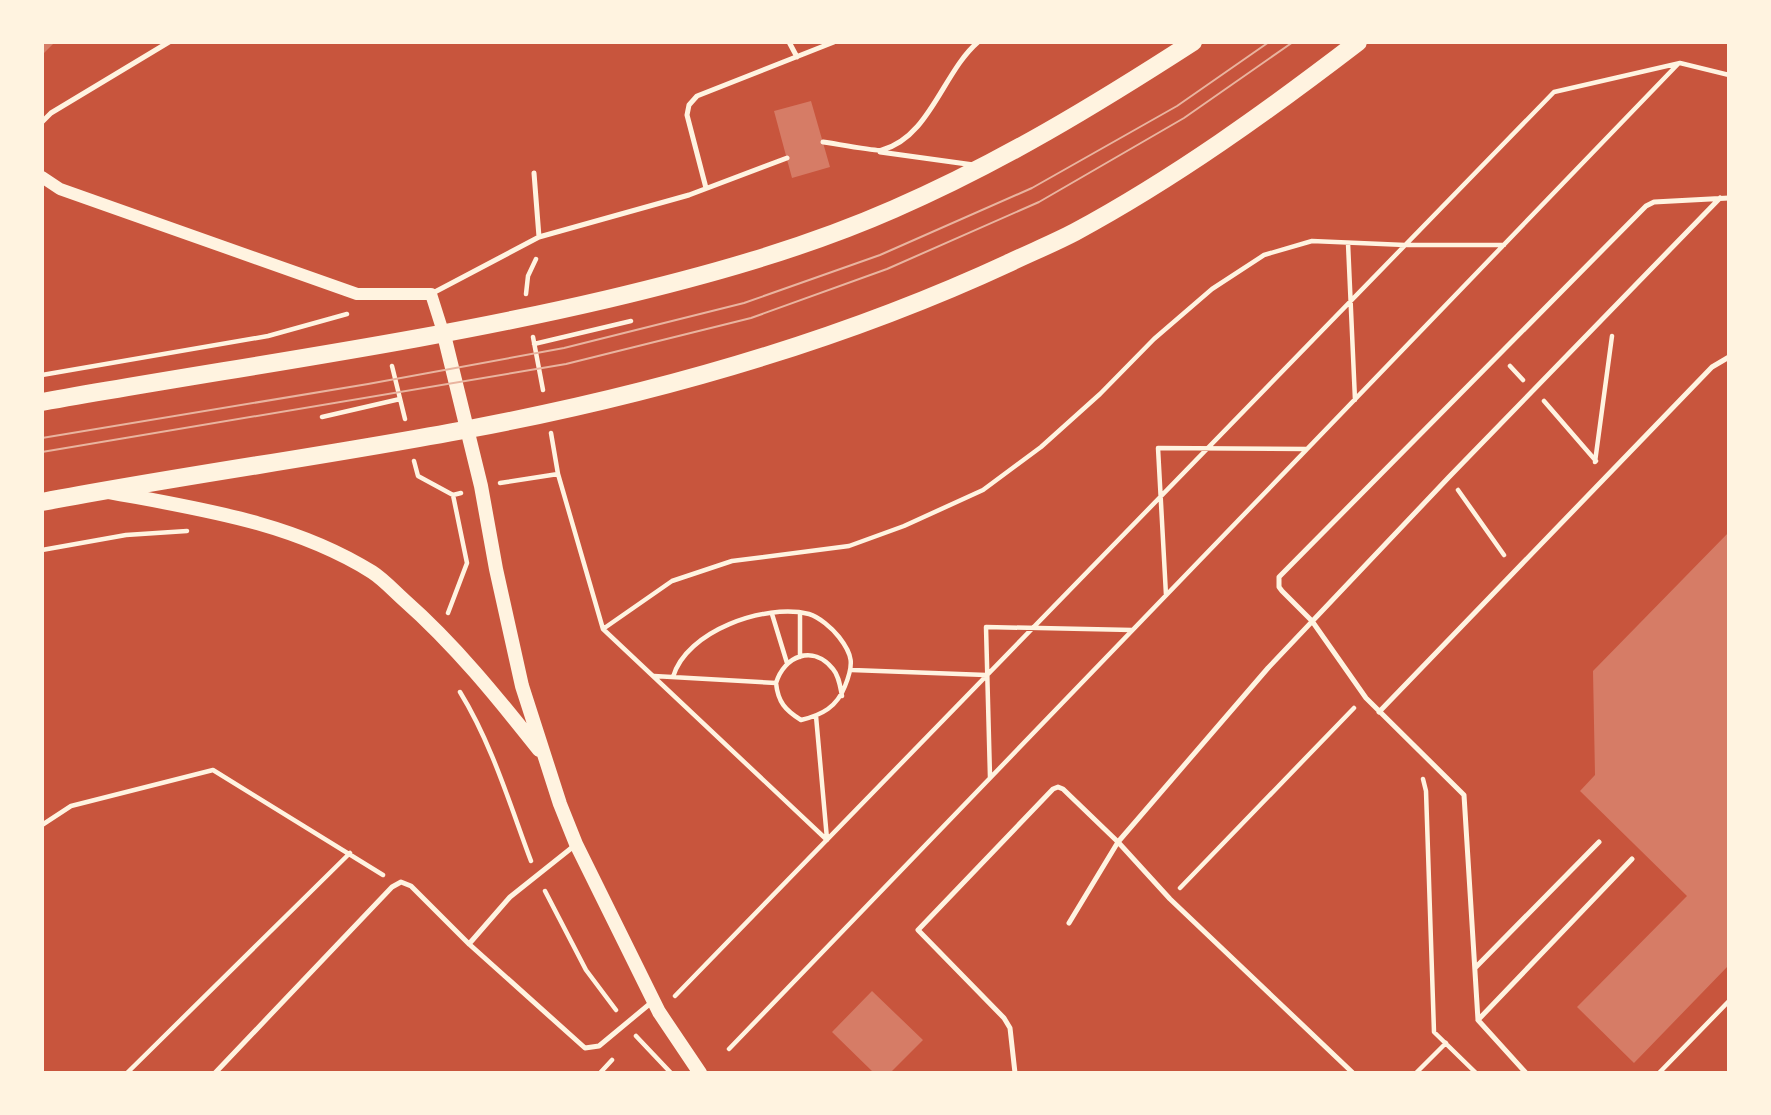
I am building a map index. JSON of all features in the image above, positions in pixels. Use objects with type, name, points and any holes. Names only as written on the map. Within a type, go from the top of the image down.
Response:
[{"type":"main road","points":[[42,402],[387,345],[529,318],[683,281],[780,252],[892,211],[986,167],[1104,100],[1193,42]]},
{"type":"main road","points":[[42,502],[547,414],[679,382],[871,321],[957,287],[1075,232],[1186,165],[1268,110],[1358,42]]},
{"type":"main road","points":[[444,335],[481,486],[522,687],[545,758],[576,844],[656,1007],[700,1073]]},
{"type":"main road","points":[[100,491],[269,525],[325,547],[374,573],[434,626],[479,675],[545,758]]},
{"type":"street","points":[[42,177],[61,190],[357,294],[431,294],[444,335]]},
{"type":"lane","points":[[42,122],[51,113],[169,42]]},
{"type":"lane","points":[[789,42],[797,57]]},
{"type":"lane","points":[[706,188],[687,115],[697,96],[834,42]]},
{"type":"lane","points":[[880,152],[905,139],[931,108],[964,54],[978,42]]},
{"type":"lane","points":[[823,142],[986,167]]},
{"type":"lane","points":[[431,294],[539,237],[689,195],[787,158]]},
{"type":"lane","points":[[534,173],[539,237]]},
{"type":"lane","points":[[1069,923],[1118,842],[1312,621],[1720,198]]},
{"type":"lane","points":[[1526,1073],[1478,1020],[1465,798],[1366,698],[1312,621],[1279,587],[1279,577],[1648,204],[1729,198]]},
{"type":"lane","points":[[1379,712],[1712,366],[1729,357]]},
{"type":"lane","points":[[1015,1073],[1010,1028],[1004,1018],[921,935],[919,928],[1055,788],[1063,789],[1118,842],[1170,899],[1353,1073]]},
{"type":"lane","points":[[1475,968],[1599,842]]},
{"type":"lane","points":[[469,944],[510,897],[576,844]]},
{"type":"lane","points":[[1478,1020],[1632,859]]},
{"type":"lane","points":[[215,1073],[401,882],[411,886],[469,944],[585,1048],[599,1046],[627,1024],[656,1007]]},
{"type":"path","points":[[627,1045],[656,1007],[827,839],[1554,92],[1680,63],[1729,75]]},
{"type":"path","points":[[729,1049],[1680,63]]},
{"type":"path","points":[[539,237],[538,255],[528,276],[526,300],[558,474],[603,629],[827,839]]},
{"type":"path","points":[[603,629],[672,581],[732,561],[849,546],[904,526],[983,490],[1041,447],[1100,394],[1154,339],[1212,289],[1264,255],[1312,241],[1504,245]]},
{"type":"path","points":[[1348,243],[1354,400]]},
{"type":"path","points":[[42,375],[268,337],[378,305],[375,294]]},
{"type":"path","points":[[1587,471],[1596,461],[1616,307]]},
{"type":"path","points":[[534,344],[631,321]]},
{"type":"path","points":[[387,345],[418,476],[453,495],[481,486],[558,474]]},
{"type":"path","points":[[1499,355],[1534,390],[1596,461]]},
{"type":"path","points":[[322,417],[400,400]]},
{"type":"path","points":[[1166,595],[1158,448],[1307,449]]},
{"type":"path","points":[[1449,477],[1504,555]]},
{"type":"path","points":[[434,626],[447,614],[467,563],[453,495]]},
{"type":"path","points":[[42,550],[125,535],[189,531]]},
{"type":"path","points":[[1495,565],[1514,546]]},
{"type":"path","points":[[800,613],[800,657]]},
{"type":"path","points":[[673,677],[676,666],[685,655],[718,629],[747,616],[800,613],[812,615],[834,631],[849,651],[852,670],[842,696],[829,710],[816,716],[801,720],[786,711],[778,698],[776,683],[780,671],[792,658],[800,657],[820,658],[832,668],[839,680],[842,696]]},
{"type":"path","points":[[772,614],[787,664]]},
{"type":"path","points":[[990,778],[986,627],[1133,630]]},
{"type":"path","points":[[852,670],[987,675]]},
{"type":"path","points":[[653,676],[776,683]]},
{"type":"path","points":[[454,682],[476,722],[536,875],[586,970],[636,1036],[671,1073]]},
{"type":"path","points":[[1170,899],[1366,698]]},
{"type":"path","points":[[1354,709],[1363,717]]},
{"type":"path","points":[[816,716],[827,839]]},
{"type":"path","points":[[1416,769],[1426,791],[1434,1032],[1476,1073]]},
{"type":"path","points":[[42,825],[71,806],[213,770],[397,884]]},
{"type":"path","points":[[127,1073],[349,853]]},
{"type":"path","points":[[1659,1073],[1729,1001]]},
{"type":"path","points":[[1416,1073],[1446,1044]]},
{"type":"path","points":[[600,1073],[618,1054]]},
{"type":"building","points":[[42,42],[55,42],[42,55]]},
{"type":"building","points":[[811,101],[830,167],[792,178],[774,111]]},
{"type":"building","points":[[1729,532],[1729,965],[1634,1063],[1577,1007],[1687,896],[1580,791],[1595,775],[1593,671]]},
{"type":"building","points":[[872,991],[923,1040],[890,1073],[874,1073],[832,1032]]},
{"type":"tram line","points":[[42,438],[368,384],[564,348],[744,303],[880,255],[1032,188],[1177,106],[1269,42]]},
{"type":"tram line","points":[[42,452],[566,364],[751,318],[887,269],[1039,202],[1184,118],[1293,42]]}]
